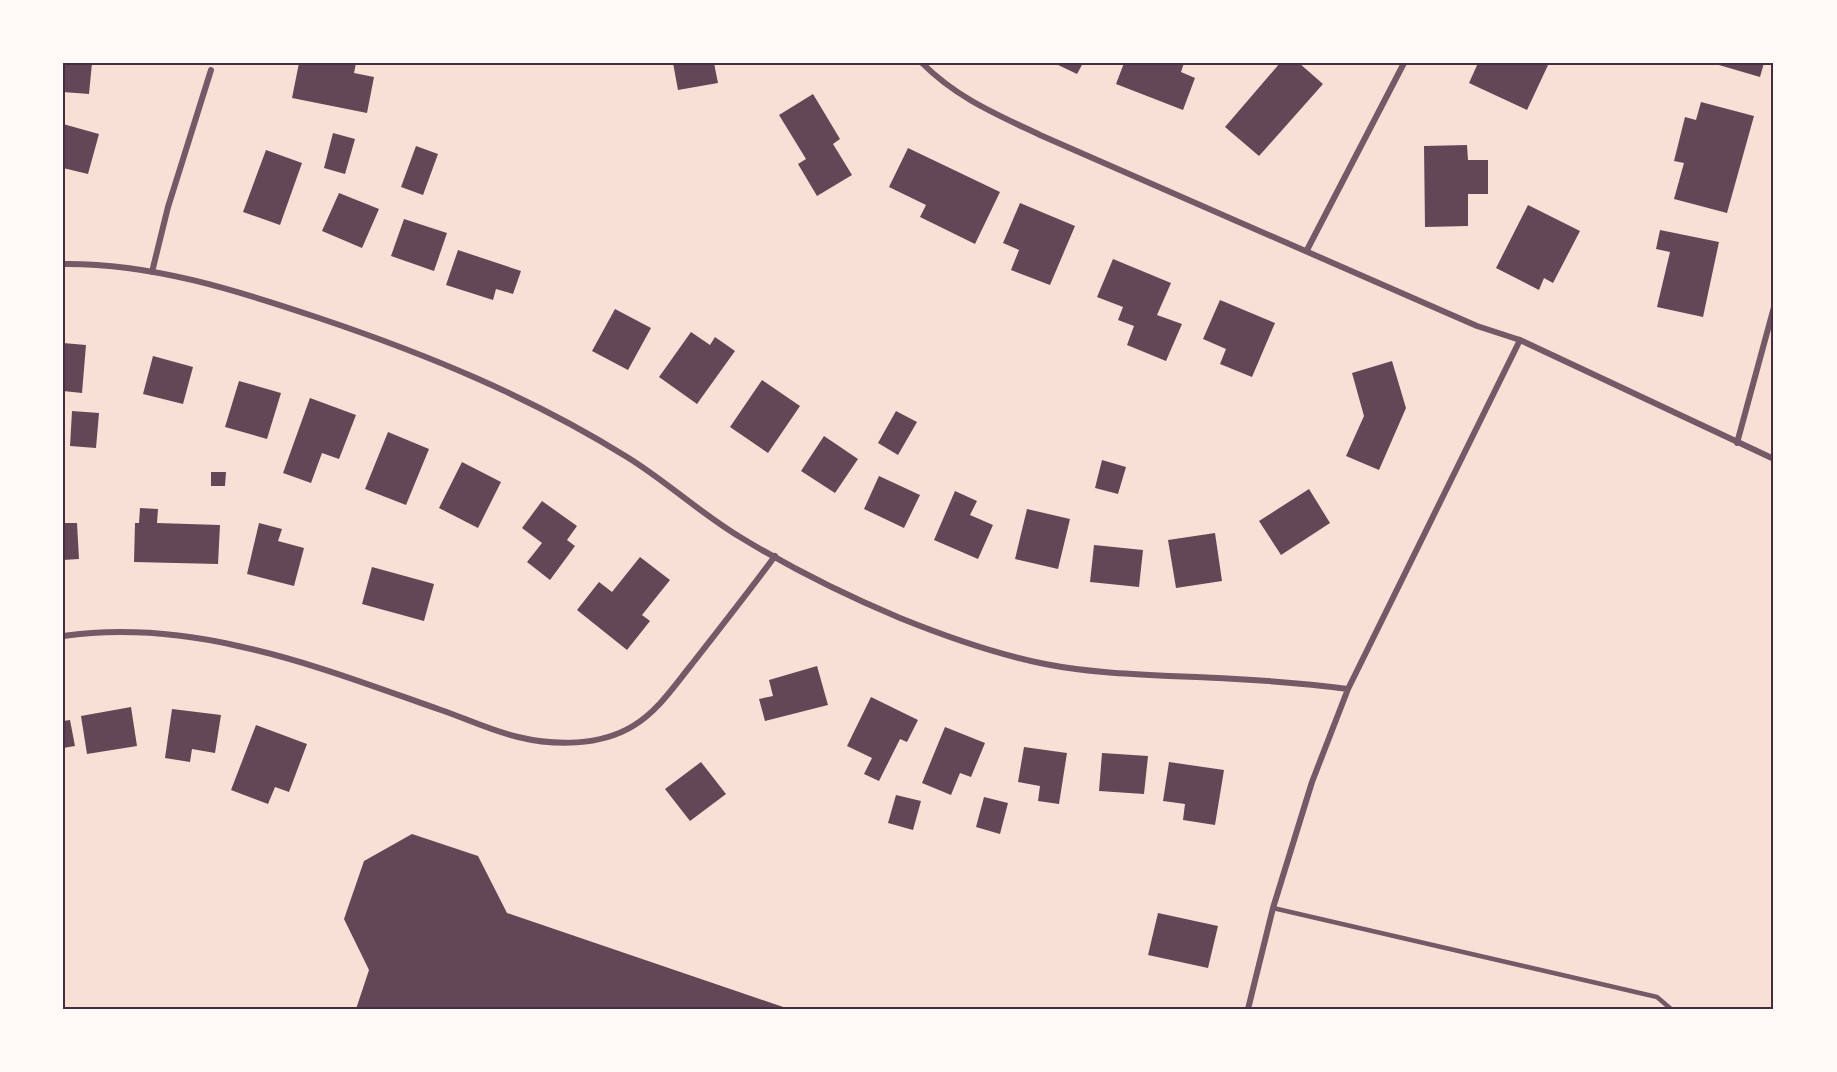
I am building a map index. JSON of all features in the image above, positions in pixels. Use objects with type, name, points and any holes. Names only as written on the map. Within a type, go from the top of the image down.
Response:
[{"type":"street","points":[[922,63],[950,88],[982,107],[1040,135],[1477,326],[1520,340],[1774,459]]},
{"type":"street","points":[[1306,250],[1404,63]]},
{"type":"street","points":[[152,272],[168,207],[211,70]]},
{"type":"street","points":[[63,264],[152,272],[206,282],[366,334],[506,390],[629,458],[738,537],[823,584],[976,646],[1046,664],[1111,673],[1294,681],[1348,689]]},
{"type":"street","points":[[1737,443],[1774,307]]},
{"type":"street","points":[[1248,1009],[1273,908],[1312,782],[1348,689],[1520,340]]},
{"type":"street","points":[[63,636],[118,632],[178,634],[296,661],[518,737],[569,743],[592,741],[614,735],[632,726],[648,715],[664,699],[741,603],[775,556]]},
{"type":"lane","points":[[1273,908],[1657,997],[1671,1009]]},
{"type":"building","points":[[63,63],[92,63],[89,94],[63,92]]},
{"type":"building","points":[[299,63],[356,63],[354,73],[374,77],[367,113],[292,98]]},
{"type":"building","points":[[673,63],[714,63],[718,83],[678,90]]},
{"type":"building","points":[[1054,63],[1083,63],[1077,74]]},
{"type":"building","points":[[1124,63],[1184,63],[1181,72],[1195,78],[1183,110],[1116,84]]},
{"type":"building","points":[[1280,63],[1299,63],[1323,84],[1259,156],[1225,127]]},
{"type":"building","points":[[1478,63],[1549,63],[1527,110],[1469,83]]},
{"type":"building","points":[[1712,63],[1764,63],[1760,77]]},
{"type":"building","points":[[813,94],[840,139],[833,144],[852,175],[817,196],[798,164],[806,159],[779,115]]},
{"type":"building","points":[[1701,102],[1754,116],[1727,213],[1674,199],[1684,163],[1674,161],[1685,117],[1696,120]]},
{"type":"building","points":[[63,124],[99,134],[88,174],[63,168]]},
{"type":"building","points":[[333,133],[355,139],[345,174],[324,168]]},
{"type":"building","points":[[1467,145],[1468,160],[1488,160],[1488,194],[1468,194],[1468,226],[1425,227],[1424,146]]},
{"type":"building","points":[[416,146],[438,154],[423,195],[401,187]]},
{"type":"building","points":[[908,148],[1000,192],[975,244],[920,217],[926,205],[889,187]]},
{"type":"building","points":[[266,150],[302,163],[280,225],[243,212]]},
{"type":"building","points":[[339,193],[379,209],[362,248],[322,231]]},
{"type":"building","points":[[1020,203],[1075,226],[1050,285],[1011,270],[1019,250],[1003,243]]},
{"type":"building","points":[[1528,205],[1580,231],[1553,283],[1544,278],[1539,290],[1496,268]]},
{"type":"building","points":[[404,219],[447,233],[434,271],[391,256]]},
{"type":"building","points":[[1660,230],[1719,242],[1703,317],[1657,307],[1670,252],[1656,249]]},
{"type":"building","points":[[458,250],[521,271],[513,294],[496,289],[493,300],[446,285]]},
{"type":"building","points":[[1113,259],[1171,283],[1157,315],[1182,324],[1166,361],[1127,345],[1134,326],[1118,320],[1123,307],[1097,297]]},
{"type":"building","points":[[1220,300],[1275,323],[1252,377],[1220,364],[1226,349],[1203,339]]},
{"type":"building","points":[[615,309],[651,328],[628,370],[592,351]]},
{"type":"building","points":[[691,332],[710,345],[715,337],[735,351],[697,404],[659,377]]},
{"type":"building","points":[[63,343],[86,345],[82,393],[63,391]]},
{"type":"building","points":[[153,356],[193,367],[183,404],[143,394]]},
{"type":"building","points":[[1392,361],[1406,408],[1379,470],[1346,456],[1364,416],[1352,373]]},
{"type":"building","points":[[762,380],[800,406],[768,453],[730,427]]},
{"type":"building","points":[[239,381],[281,393],[267,439],[225,427]]},
{"type":"building","points":[[310,398],[356,415],[339,459],[322,453],[311,483],[283,473]]},
{"type":"building","points":[[72,411],[99,413],[96,448],[70,446]]},
{"type":"building","points":[[896,411],[917,422],[898,455],[878,443]]},
{"type":"building","points":[[388,432],[429,449],[406,505],[365,489]]},
{"type":"building","points":[[824,436],[858,459],[835,493],[801,471]]},
{"type":"building","points":[[1102,460],[1126,467],[1118,494],[1095,488]]},
{"type":"building","points":[[462,462],[501,482],[478,528],[439,508]]},
{"type":"building","points":[[211,472],[226,472],[225,486],[211,486]]},
{"type":"building","points":[[879,476],[920,495],[904,528],[864,509]]},
{"type":"building","points":[[1309,489],[1330,523],[1281,555],[1259,521]]},
{"type":"building","points":[[955,491],[977,501],[970,515],[993,525],[978,559],[934,540]]},
{"type":"building","points":[[542,501],[577,526],[567,540],[575,546],[550,580],[527,562],[542,543],[522,528]]},
{"type":"building","points":[[140,508],[158,509],[157,523],[220,525],[218,564],[134,562],[135,523],[139,523]]},
{"type":"building","points":[[1027,509],[1070,519],[1058,569],[1015,559]]},
{"type":"building","points":[[63,523],[77,523],[79,559],[63,560]]},
{"type":"building","points":[[259,523],[282,529],[278,541],[304,548],[294,586],[247,574]]},
{"type":"building","points":[[1215,533],[1222,581],[1176,588],[1168,540]]},
{"type":"building","points":[[1094,545],[1143,550],[1139,587],[1090,582]]},
{"type":"building","points":[[640,557],[670,580],[642,615],[650,621],[627,650],[577,610],[599,582],[612,592]]},
{"type":"building","points":[[372,567],[434,584],[424,621],[362,604]]},
{"type":"building","points":[[817,666],[828,705],[765,721],[759,699],[773,696],[769,680]]},
{"type":"building","points":[[871,697],[918,720],[907,742],[900,739],[879,781],[864,774],[872,758],[847,746]]},
{"type":"building","points":[[131,707],[137,746],[87,754],[81,716]]},
{"type":"building","points":[[172,709],[221,715],[215,753],[192,749],[190,762],[165,758]]},
{"type":"building","points":[[70,720],[75,746],[63,748],[63,721]]},
{"type":"building","points":[[256,725],[307,744],[289,792],[275,787],[268,804],[231,790]]},
{"type":"building","points":[[945,727],[985,743],[971,777],[960,773],[951,795],[922,783]]},
{"type":"building","points":[[1024,747],[1067,753],[1059,804],[1038,801],[1040,786],[1018,782]]},
{"type":"building","points":[[1102,753],[1148,756],[1144,794],[1099,791]]},
{"type":"building","points":[[701,762],[726,794],[690,821],[665,789]]},
{"type":"building","points":[[1169,762],[1224,770],[1215,825],[1183,820],[1185,804],[1163,801]]},
{"type":"building","points":[[896,795],[921,801],[913,830],[888,823]]},
{"type":"building","points":[[984,797],[1008,803],[1000,834],[976,827]]},
{"type":"building","points":[[412,834],[478,856],[507,913],[789,1009],[356,1009],[369,970],[344,919],[364,861]]},
{"type":"building","points":[[1158,913],[1218,926],[1208,968],[1148,955]]}]
